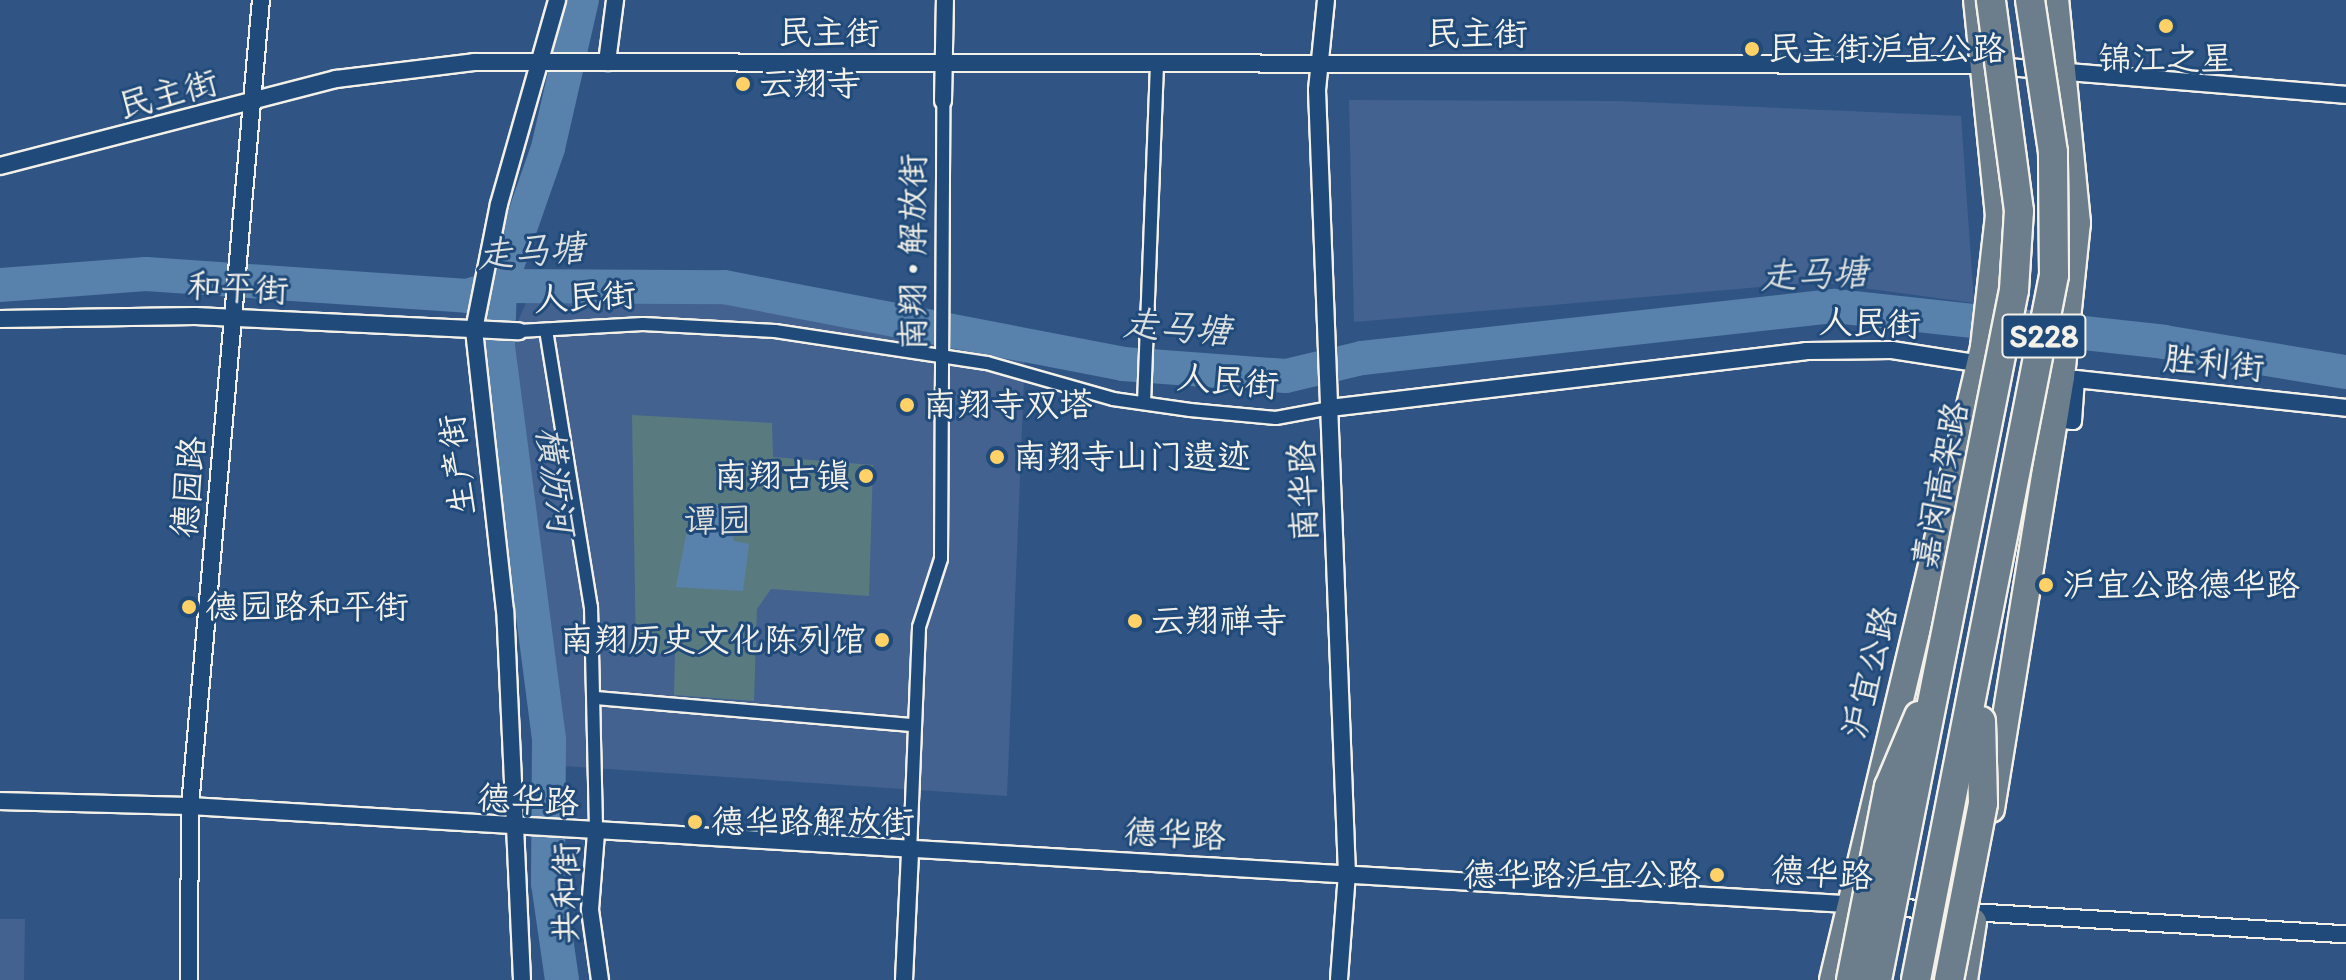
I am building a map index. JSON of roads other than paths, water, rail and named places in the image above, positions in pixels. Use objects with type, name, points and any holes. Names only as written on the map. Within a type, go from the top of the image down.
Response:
[{"type":"highway","name":"嘉闵高架路","points":[[1877,980],[2014,290],[2019,211],[1991,0]]},
{"type":"highway","name":"S228","points":[[1916,980],[1980,668],[2054,275],[2053,152],[2030,0]]},
{"type":"highway","points":[[1851,980],[1889,787],[1942,664]]},
{"type":"highway","points":[[1949,980],[1983,803],[1980,668]]},
{"type":"main road","name":"沪宜公路","points":[[1833,980],[1982,356],[1990,307],[1999,216],[1977,0]]},
{"type":"main road","points":[[1964,980],[2054,419],[2069,370],[2067,313],[2077,223],[2055,0]]},
{"type":"street","name":"德园路","points":[[189,980],[190,806],[261,0]]},
{"type":"street","name":"生产街","points":[[522,980],[505,611],[474,330],[482,277],[543,62],[557,0]]},
{"type":"street","points":[[607,62],[615,0]]},
{"type":"street","name":"南翔 • 解放街","points":[[904,980],[919,627],[941,559],[945,0]]},
{"type":"street","name":"南华路","points":[[1326,0],[1318,63],[1324,343],[1330,408],[1347,873],[1339,980]]},
{"type":"street","name":"民主街","points":[[0,166],[252,102],[411,66],[543,62],[1982,65],[2346,95]]},
{"type":"street","points":[[1144,403],[1157,63]]},
{"type":"street","name":"和平街","points":[[0,319],[233,317],[474,330]]},
{"type":"street","name":"人民街","points":[[474,330],[736,328],[943,357],[1144,403],[1276,418],[1330,408],[1806,351],[1892,350],[1982,356]]},
{"type":"street","name":"共和街","points":[[546,330],[585,551],[596,698],[596,833],[590,910],[600,980]]},
{"type":"street","name":"胜利街","points":[[2069,370],[2346,408]]},
{"type":"street","points":[[596,698],[914,725]]},
{"type":"street","name":"德华路","points":[[0,801],[190,806],[515,830],[1347,873],[2346,934]]},
{"type":"waterway","name":"横沥河","points":[[562,980],[548,883],[549,739],[498,344],[500,286],[548,148],[582,0]]},
{"type":"waterway","name":"走马塘","points":[[0,285],[146,274],[467,296],[500,286],[724,287],[1123,364],[1286,376],[1362,358],[1835,306],[2164,342],[2346,372]]},
{"type":"place","name":"锦江之星","points":[[2166,26]]},
{"type":"place","name":"民主街沪宜公路","points":[[1752,49]]},
{"type":"place","name":"云翔寺","points":[[743,84]]},
{"type":"place","name":"南翔寺双塔","points":[[907,405]]},
{"type":"place","name":"南翔寺山门遗迹","points":[[997,457]]},
{"type":"place","name":"南翔古镇","points":[[866,476]]},
{"type":"place","name":"沪宜公路德华路","points":[[2046,585]]},
{"type":"place","name":"德园路和平街","points":[[189,607]]},
{"type":"place","name":"云翔禅寺","points":[[1135,621]]},
{"type":"place","name":"南翔历史文化陈列馆","points":[[882,640]]},
{"type":"place","name":"德华路解放街","points":[[695,822]]},
{"type":"place","name":"德华路沪宜公路","points":[[1717,875]]},
{"type":"park label","name":"谭园","points":[[717,521]]}]
